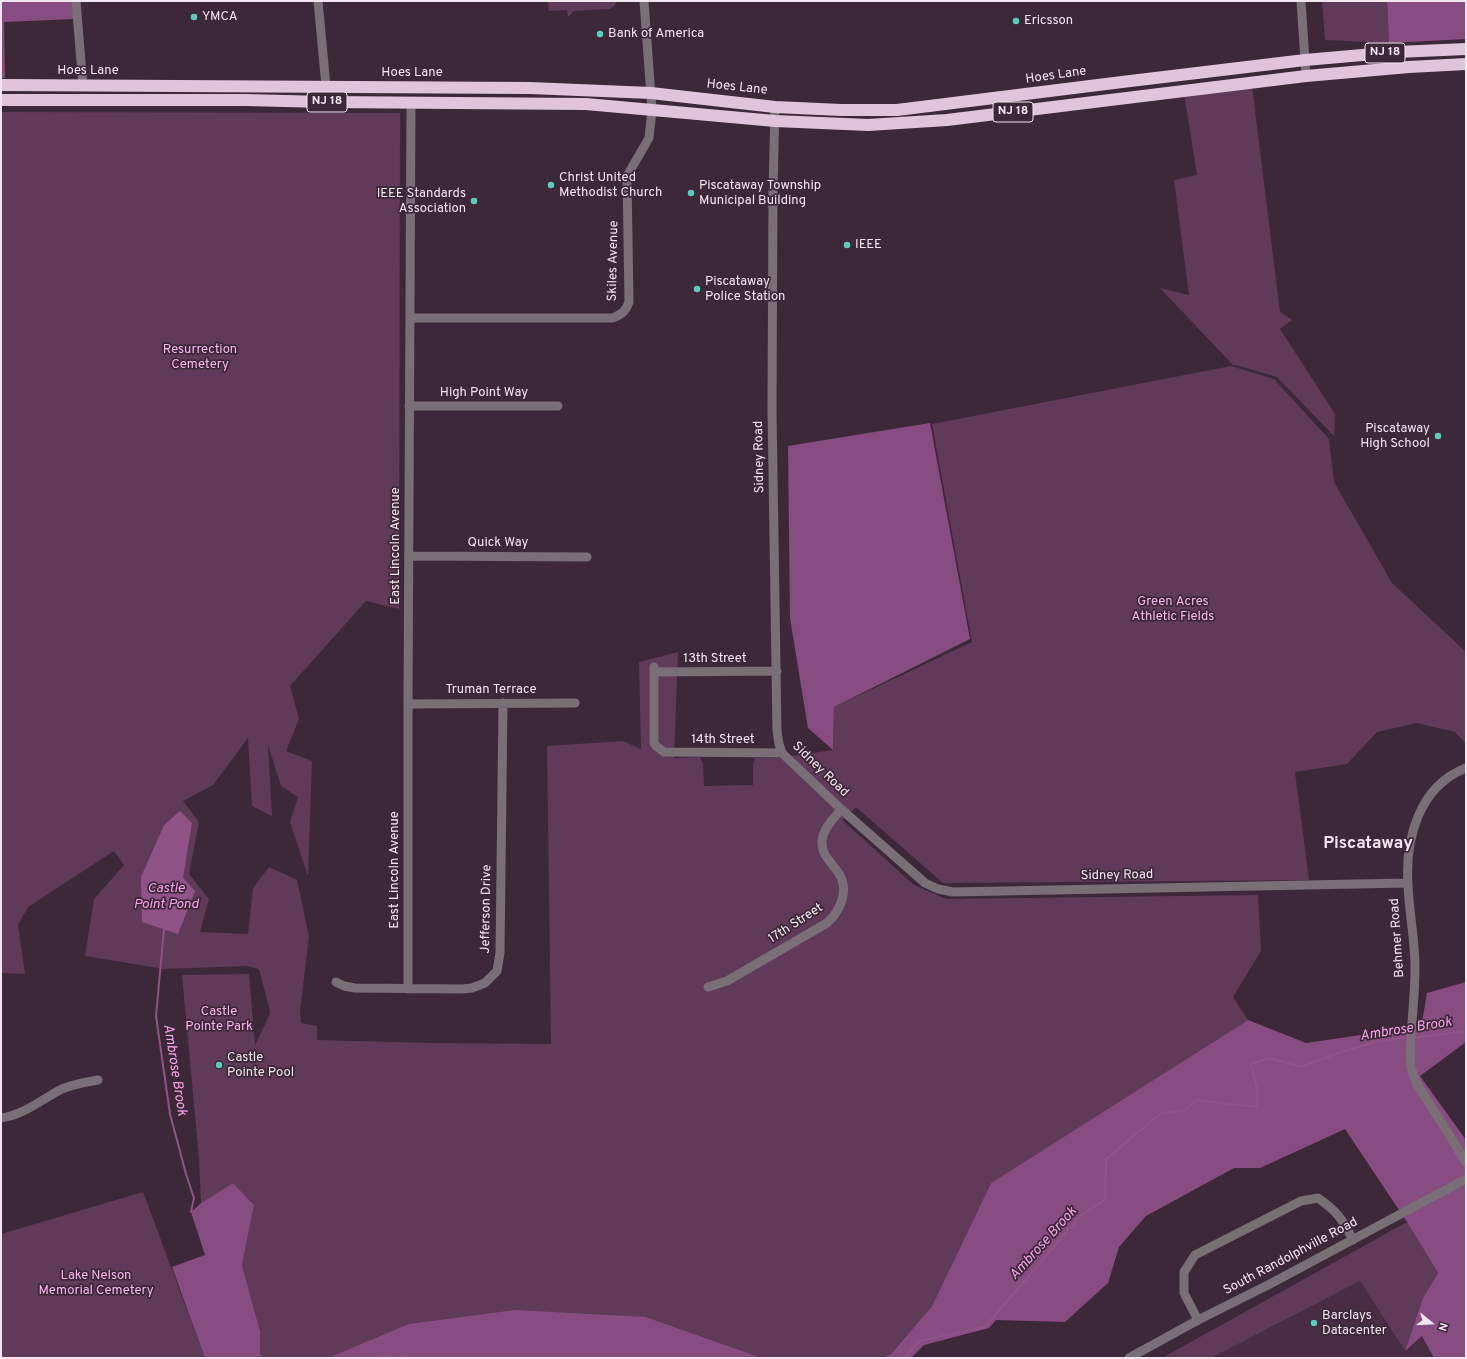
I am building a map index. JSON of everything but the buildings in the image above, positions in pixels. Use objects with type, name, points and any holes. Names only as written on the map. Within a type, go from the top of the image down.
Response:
[{"type":"highway","name":"Hoes Lane","points":[[1,85],[530,88],[651,93],[775,107],[841,110],[897,110],[1305,60],[1397,52],[1466,49]]},
{"type":"highway","name":"NJ 18","points":[[1,100],[245,100],[586,104],[774,121],[868,125],[947,120],[1306,76],[1409,67],[1466,64]]},
{"type":"street","points":[[76,1],[83,86]]},
{"type":"street","points":[[318,1],[326,86]]},
{"type":"street","name":"Skiles Avenue","points":[[410,318],[613,318],[626,310],[629,302],[627,176],[651,134],[652,110],[644,1]]},
{"type":"street","points":[[1301,1],[1306,76]]},
{"type":"street","name":"East Lincoln Avenue","points":[[408,989],[408,556],[411,103]]},
{"type":"street","name":"Sidney Road","points":[[775,107],[772,410],[777,731],[782,753],[841,809],[925,883],[938,889],[953,892],[1407,883]]},
{"type":"street","name":"High Point Way","points":[[410,406],[558,406]]},
{"type":"street","name":"Quick Way","points":[[408,556],[587,557]]},
{"type":"street","name":"13th Street","points":[[664,752],[654,743],[654,670],[777,671]]},
{"type":"street","name":"Jefferson Drive","points":[[336,982],[344,986],[355,988],[462,990],[485,983],[497,971],[500,953],[502,703]]},
{"type":"street","name":"Truman Terrace","points":[[408,704],[575,703]]},
{"type":"street","name":"14th Street","points":[[664,752],[782,753]]},
{"type":"street","name":"Behmer Road","points":[[1466,768],[1454,773],[1437,787],[1421,808],[1411,838],[1407,883],[1414,940],[1415,968],[1410,1063],[1413,1075],[1466,1162]]},
{"type":"street","name":"17th Street","points":[[708,987],[727,981],[832,919],[842,901],[844,882],[825,854],[822,840],[828,825],[841,809]]},
{"type":"street","points":[[1,1118],[21,1113],[62,1089],[73,1085],[98,1080]]},
{"type":"street","name":"South Randolphville Road","points":[[1129,1358],[1466,1179]]},
{"type":"street","points":[[1198,1320],[1184,1293],[1184,1272],[1195,1255],[1301,1201],[1318,1198],[1333,1208],[1342,1220],[1353,1240]]},
{"type":"shaded area","points":[[1,1],[72,1],[74,19],[4,22],[5,78],[1,78]]},
{"type":"shaded area","points":[[1387,1],[1466,1],[1466,39],[1389,43]]},
{"type":"shaded area","points":[[930,423],[970,639],[834,707],[833,750],[808,728],[790,618],[788,446]]},
{"type":"shaded area","points":[[1466,982],[1466,1042],[1420,1076],[1466,1140],[1466,1358],[1434,1358],[1422,1336],[1405,1351],[1423,1298],[1438,1273],[1407,1222],[1345,1129],[1260,1168],[1234,1168],[1146,1216],[1119,1247],[1108,1283],[1065,1322],[996,1320],[989,1328],[924,1345],[911,1358],[882,1358],[891,1354],[932,1306],[991,1183],[1248,1020],[1306,1043],[1403,1029],[1421,1028],[1427,993]]},
{"type":"shaded area","points":[[233,1183],[254,1205],[242,1265],[260,1331],[260,1353],[263,1358],[205,1358],[172,1267],[205,1255],[191,1212],[201,1203]]},
{"type":"shaded area","name":"Barclays Datacenter","points":[[1360,1281],[1405,1351],[1422,1336],[1434,1358],[1211,1358]]},
{"type":"shaded area","points":[[515,1310],[646,1317],[762,1358],[328,1358],[409,1324]]},
{"type":"green space","points":[[548,1],[617,1],[610,9],[574,11],[568,17],[567,10],[549,11]]},
{"type":"green space","points":[[1322,1],[1387,1],[1389,43],[1325,40]]},
{"type":"green space","points":[[1252,86],[1280,312],[1292,320],[1280,329],[1335,414],[1334,436],[1277,377],[1232,364],[1160,288],[1189,295],[1174,180],[1197,175],[1184,93]]},
{"type":"green space","points":[[1,112],[400,113],[399,609],[366,601],[290,686],[299,719],[286,751],[312,761],[308,876],[290,822],[298,797],[281,786],[268,745],[272,816],[252,806],[248,738],[213,785],[183,801],[199,822],[189,874],[209,899],[200,932],[248,934],[253,888],[269,867],[297,880],[309,936],[300,1012],[301,1023],[317,1026],[317,1040],[551,1044],[547,746],[623,741],[641,749],[639,662],[678,652],[674,758],[699,757],[703,764],[704,786],[753,785],[753,764],[755,758],[778,758],[833,750],[834,707],[972,642],[932,424],[1231,366],[1274,379],[1329,439],[1334,482],[1392,583],[1466,652],[1466,744],[1455,732],[1417,723],[1377,732],[1347,764],[1295,772],[1309,880],[943,883],[856,807],[842,820],[914,885],[946,899],[1258,895],[1261,951],[1233,997],[1248,1020],[991,1183],[932,1306],[891,1354],[882,1358],[762,1358],[646,1317],[359,1346],[328,1358],[263,1358],[260,1354],[260,1331],[242,1265],[254,1205],[233,1183],[201,1203],[199,1158],[182,975],[249,974],[255,1045],[270,1011],[259,969],[247,966],[164,969],[85,956],[94,899],[124,865],[114,851],[28,907],[18,925],[25,974],[1,973]]},
{"type":"green space","name":"Lake Nelson Memorial Cemetery","points":[[143,1192],[205,1358],[1,1358],[1,1234]]},
{"type":"green space","points":[[1407,1222],[1438,1273],[1423,1298],[1405,1351],[1360,1281],[1211,1358],[1162,1358]]},
{"type":"water","name":"Castle Point Pond","points":[[180,811],[192,823],[183,878],[195,891],[178,934],[142,922],[141,877],[164,825]]},
{"type":"waterway","name":"Ambrose Brook","points":[[164,929],[156,1016],[170,1114],[194,1198],[191,1212]]},
{"type":"waterway","name":"Ambrose Brook","points":[[1414,1038],[1466,1031]]},
{"type":"waterway","name":"Ambrose Brook","points":[[905,1358],[919,1341],[985,1327],[1080,1216],[1105,1200],[1106,1159],[1160,1114],[1185,1110],[1197,1100],[1256,1107],[1258,1093],[1251,1064],[1269,1058],[1301,1067],[1338,1053],[1379,1041],[1407,1038]]},
{"type":"waterway","name":"Ambrose Brook","points":[[375,1358],[378,1356],[389,1358]]},
{"type":"waterway","name":"Ambrose Brook","points":[[399,1358],[405,1356],[408,1358]]},
{"type":"place","name":"YMCA","points":[[194,17]]},
{"type":"place","name":"Ericsson","points":[[1016,21]]},
{"type":"place","name":"Bank of America","points":[[600,34]]},
{"type":"place","name":"Christ United Methodist Church","points":[[551,185]]},
{"type":"place","name":"Piscataway Township Municipal Building","points":[[691,193]]},
{"type":"place","name":"IEEE Standards Association","points":[[474,201]]},
{"type":"place","name":"IEEE","points":[[847,245]]},
{"type":"place","name":"Piscataway Police Station","points":[[697,289]]},
{"type":"place","name":"Piscataway High School","points":[[1438,436]]},
{"type":"place","name":"Castle Pointe Pool","points":[[219,1065]]},
{"type":"place","name":"Barclays Datacenter","points":[[1314,1323]]},
{"type":"district","name":"Piscataway","points":[[1368,845]]},
{"type":"park label","name":"Resurrection Cemetery","points":[[200,358]]},
{"type":"park label","name":"Green Acres Athletic Fields","points":[[1173,610]]},
{"type":"park label","name":"Castle Pointe Park","points":[[219,1020]]}]
